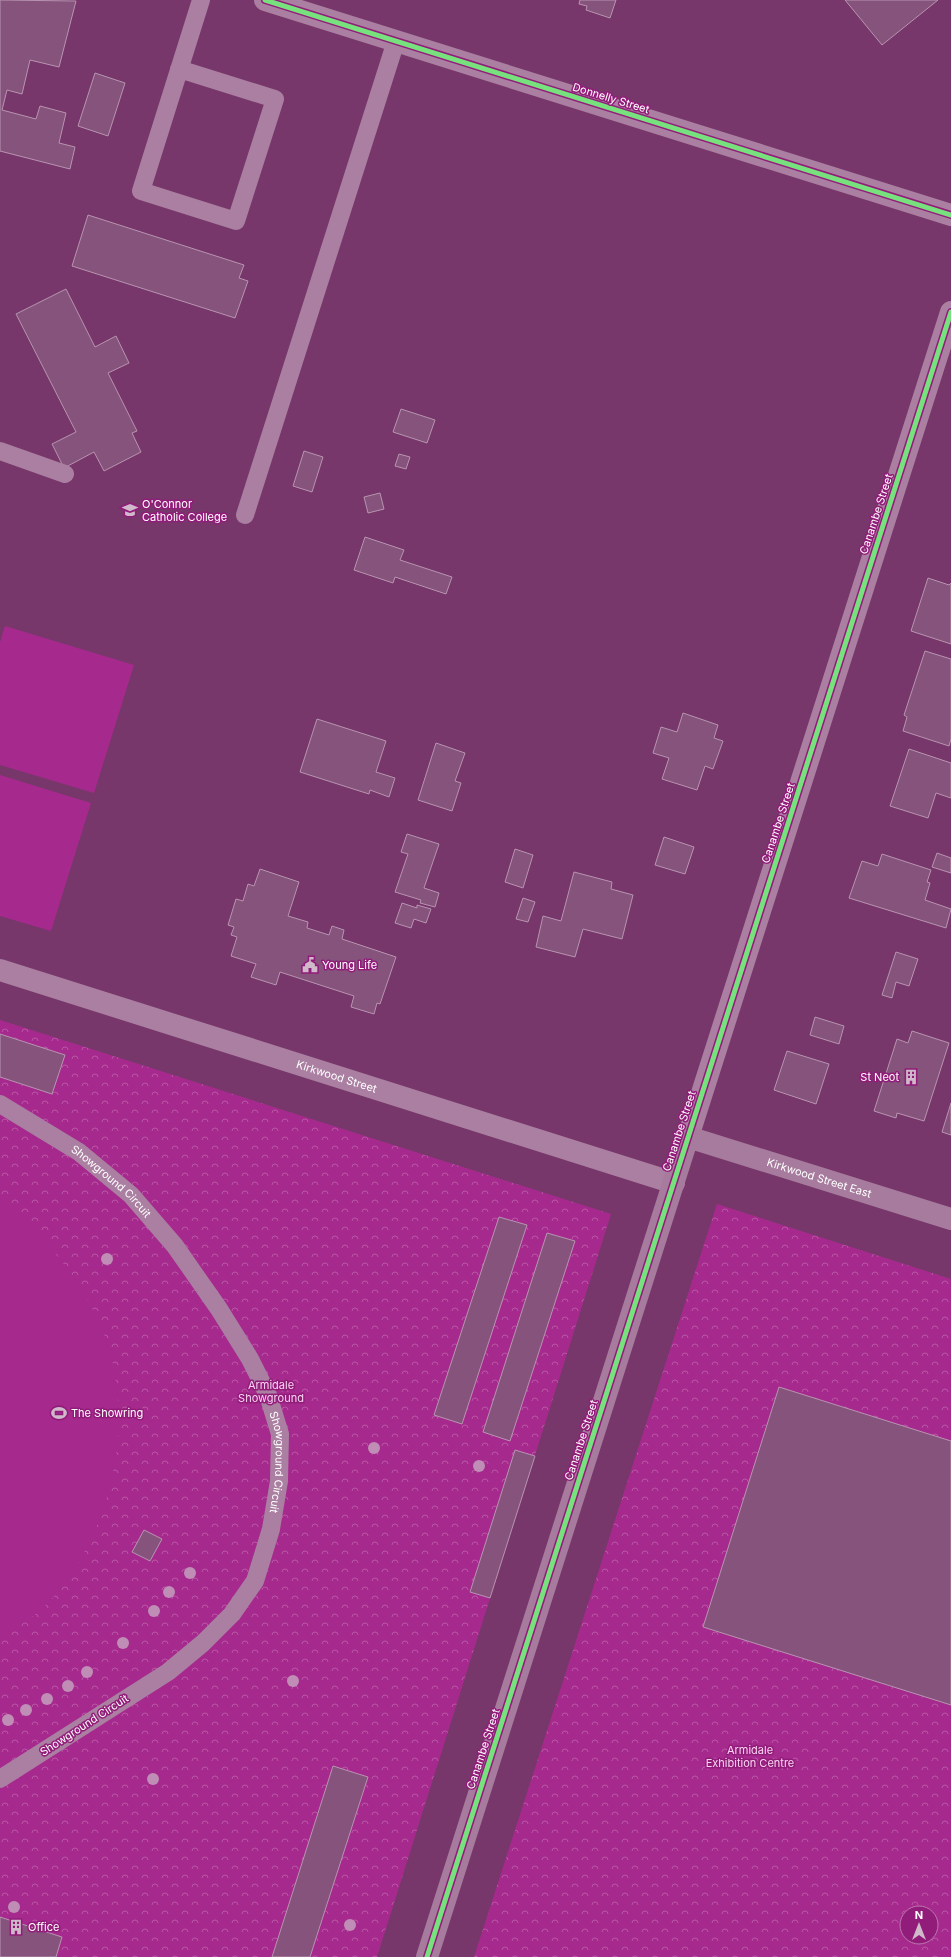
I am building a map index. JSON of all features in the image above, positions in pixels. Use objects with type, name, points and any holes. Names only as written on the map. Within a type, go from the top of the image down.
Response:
[{"type":"street","name":"Donnelly Street","points":[[266,0],[951,215]]},
{"type":"street","name":"Canambe Street","points":[[427,1957],[951,312]]},
{"type":"street","name":"Kirkwood Street","points":[[0,970],[674,1183]]},
{"type":"street","name":"Kirkwood Street East","points":[[688,1137],[951,1220]]},
{"type":"lane","points":[[179,69],[275,99],[236,221],[141,191],[179,69],[201,0]]},
{"type":"lane","points":[[245,514],[396,41]]},
{"type":"lane","points":[[0,451],[65,474]]},
{"type":"lane","name":"Showground Circuit","points":[[0,1104],[79,1152],[131,1195],[175,1246],[219,1309],[250,1359],[268,1395],[280,1434],[279,1481],[271,1529],[255,1581],[232,1614],[203,1643],[168,1672],[0,1779]]},
{"type":"green space","points":[[5,626],[134,665],[94,793],[0,765],[0,642]]},
{"type":"green space","points":[[0,775],[91,803],[51,931],[0,916]]},
{"type":"green space","name":"Armidale Showground","points":[[0,1020],[611,1214],[377,1957],[0,1957]]},
{"type":"green space","name":"The Showring","points":[[0,1201],[36,1232],[52,1250],[81,1288],[92,1309],[103,1331],[111,1353],[118,1406],[118,1435],[115,1464],[108,1492],[99,1520],[87,1547],[72,1572],[49,1602],[29,1619],[0,1637]]},
{"type":"green space","name":"Armidale Exhibition Centre","points":[[717,1204],[951,1279],[951,1957],[474,1957]]},
{"type":"building","points":[[0,0],[76,1],[59,67],[30,60],[22,94],[7,90],[2,110],[36,119],[40,106],[66,113],[59,143],[75,147],[70,169],[0,151]]},
{"type":"building","points":[[580,0],[616,0],[610,18],[586,10],[587,6],[579,4]]},
{"type":"building","points":[[845,0],[938,0],[882,45]]},
{"type":"building","points":[[95,73],[125,83],[108,136],[78,126]]},
{"type":"building","points":[[88,215],[244,265],[239,278],[248,281],[235,318],[72,266]]},
{"type":"building","points":[[66,289],[95,347],[116,336],[129,363],[108,373],[137,431],[132,433],[141,452],[104,471],[94,452],[64,468],[52,444],[76,432],[16,314]]},
{"type":"building","points":[[401,409],[435,420],[427,443],[393,432]]},
{"type":"building","points":[[304,451],[323,457],[312,492],[293,486]]},
{"type":"building","points":[[399,454],[410,457],[406,469],[395,466]]},
{"type":"building","points":[[380,493],[384,509],[368,513],[364,497]]},
{"type":"building","points":[[365,537],[404,550],[400,560],[452,577],[446,594],[395,577],[393,583],[354,570]]},
{"type":"building","points":[[928,578],[949,585],[951,583],[951,644],[911,631]]},
{"type":"building","points":[[925,651],[951,659],[951,739],[949,746],[903,731],[907,717],[904,715]]},
{"type":"building","points":[[683,713],[718,725],[714,738],[723,741],[713,769],[705,766],[697,790],[662,779],[669,758],[653,753],[661,727],[677,732]]},
{"type":"building","points":[[317,719],[386,741],[376,772],[395,778],[389,797],[370,790],[369,794],[300,772]]},
{"type":"building","points":[[436,743],[465,753],[455,781],[461,783],[452,811],[418,800]]},
{"type":"building","points":[[909,749],[951,763],[951,798],[936,793],[928,818],[890,806]]},
{"type":"building","points":[[407,834],[439,844],[424,888],[439,893],[435,907],[420,903],[421,900],[395,892],[408,854],[401,852]]},
{"type":"building","points":[[664,837],[694,847],[685,874],[655,865]]},
{"type":"building","points":[[515,849],[533,855],[523,888],[505,882]]},
{"type":"building","points":[[937,853],[951,858],[951,873],[932,867]]},
{"type":"building","points":[[882,854],[931,870],[927,882],[930,883],[925,900],[951,909],[946,928],[849,898],[862,861],[878,866]]},
{"type":"building","points":[[260,869],[299,882],[288,916],[308,922],[307,928],[329,935],[332,926],[344,930],[342,939],[396,957],[380,1004],[377,1003],[374,1014],[351,1007],[354,996],[280,972],[276,985],[251,977],[256,964],[231,956],[237,937],[231,935],[234,927],[228,925],[236,899],[243,901],[248,884],[254,886]]},
{"type":"building","points":[[574,872],[612,882],[611,889],[633,895],[622,939],[583,929],[575,957],[536,947],[543,916],[561,921]]},
{"type":"building","points":[[523,898],[535,902],[528,922],[516,919]]},
{"type":"building","points":[[402,903],[417,908],[417,905],[431,909],[426,923],[414,919],[411,928],[395,923]]},
{"type":"building","points":[[896,952],[918,959],[909,986],[896,982],[892,998],[882,995]]},
{"type":"building","points":[[815,1017],[844,1026],[839,1044],[810,1035]]},
{"type":"building","name":"St Neot","points":[[912,1031],[949,1043],[924,1121],[897,1113],[896,1118],[874,1111],[897,1039],[908,1043]]},
{"type":"building","points":[[0,1034],[65,1055],[52,1094],[0,1077]]},
{"type":"building","points":[[787,1051],[829,1064],[816,1104],[774,1090]]},
{"type":"building","points":[[951,1103],[951,1135],[942,1132]]},
{"type":"building","points":[[499,1217],[527,1225],[462,1424],[434,1415]]},
{"type":"building","points":[[547,1233],[575,1241],[510,1441],[483,1432]]},
{"type":"building","points":[[779,1387],[951,1441],[951,1705],[703,1627]]},
{"type":"building","points":[[515,1450],[535,1456],[490,1598],[470,1592]]},
{"type":"building","points":[[144,1530],[162,1539],[150,1561],[132,1552]]},
{"type":"building","points":[[333,1766],[368,1777],[310,1957],[272,1957]]},
{"type":"building","name":"Office","points":[[0,1917],[62,1937],[56,1957],[0,1957]]},
{"type":"cycle path","points":[[265,0],[951,215]]},
{"type":"cycle path","points":[[427,1957],[951,312]]},
{"type":"place","name":"O'Connor Catholic College","points":[[130,510]]},
{"type":"place","name":"Young Life","points":[[310,965]]},
{"type":"place","name":"St Neot","points":[[911,1077]]},
{"type":"place","name":"The Showring","points":[[59,1413]]},
{"type":"place","name":"Office","points":[[16,1927]]}]
